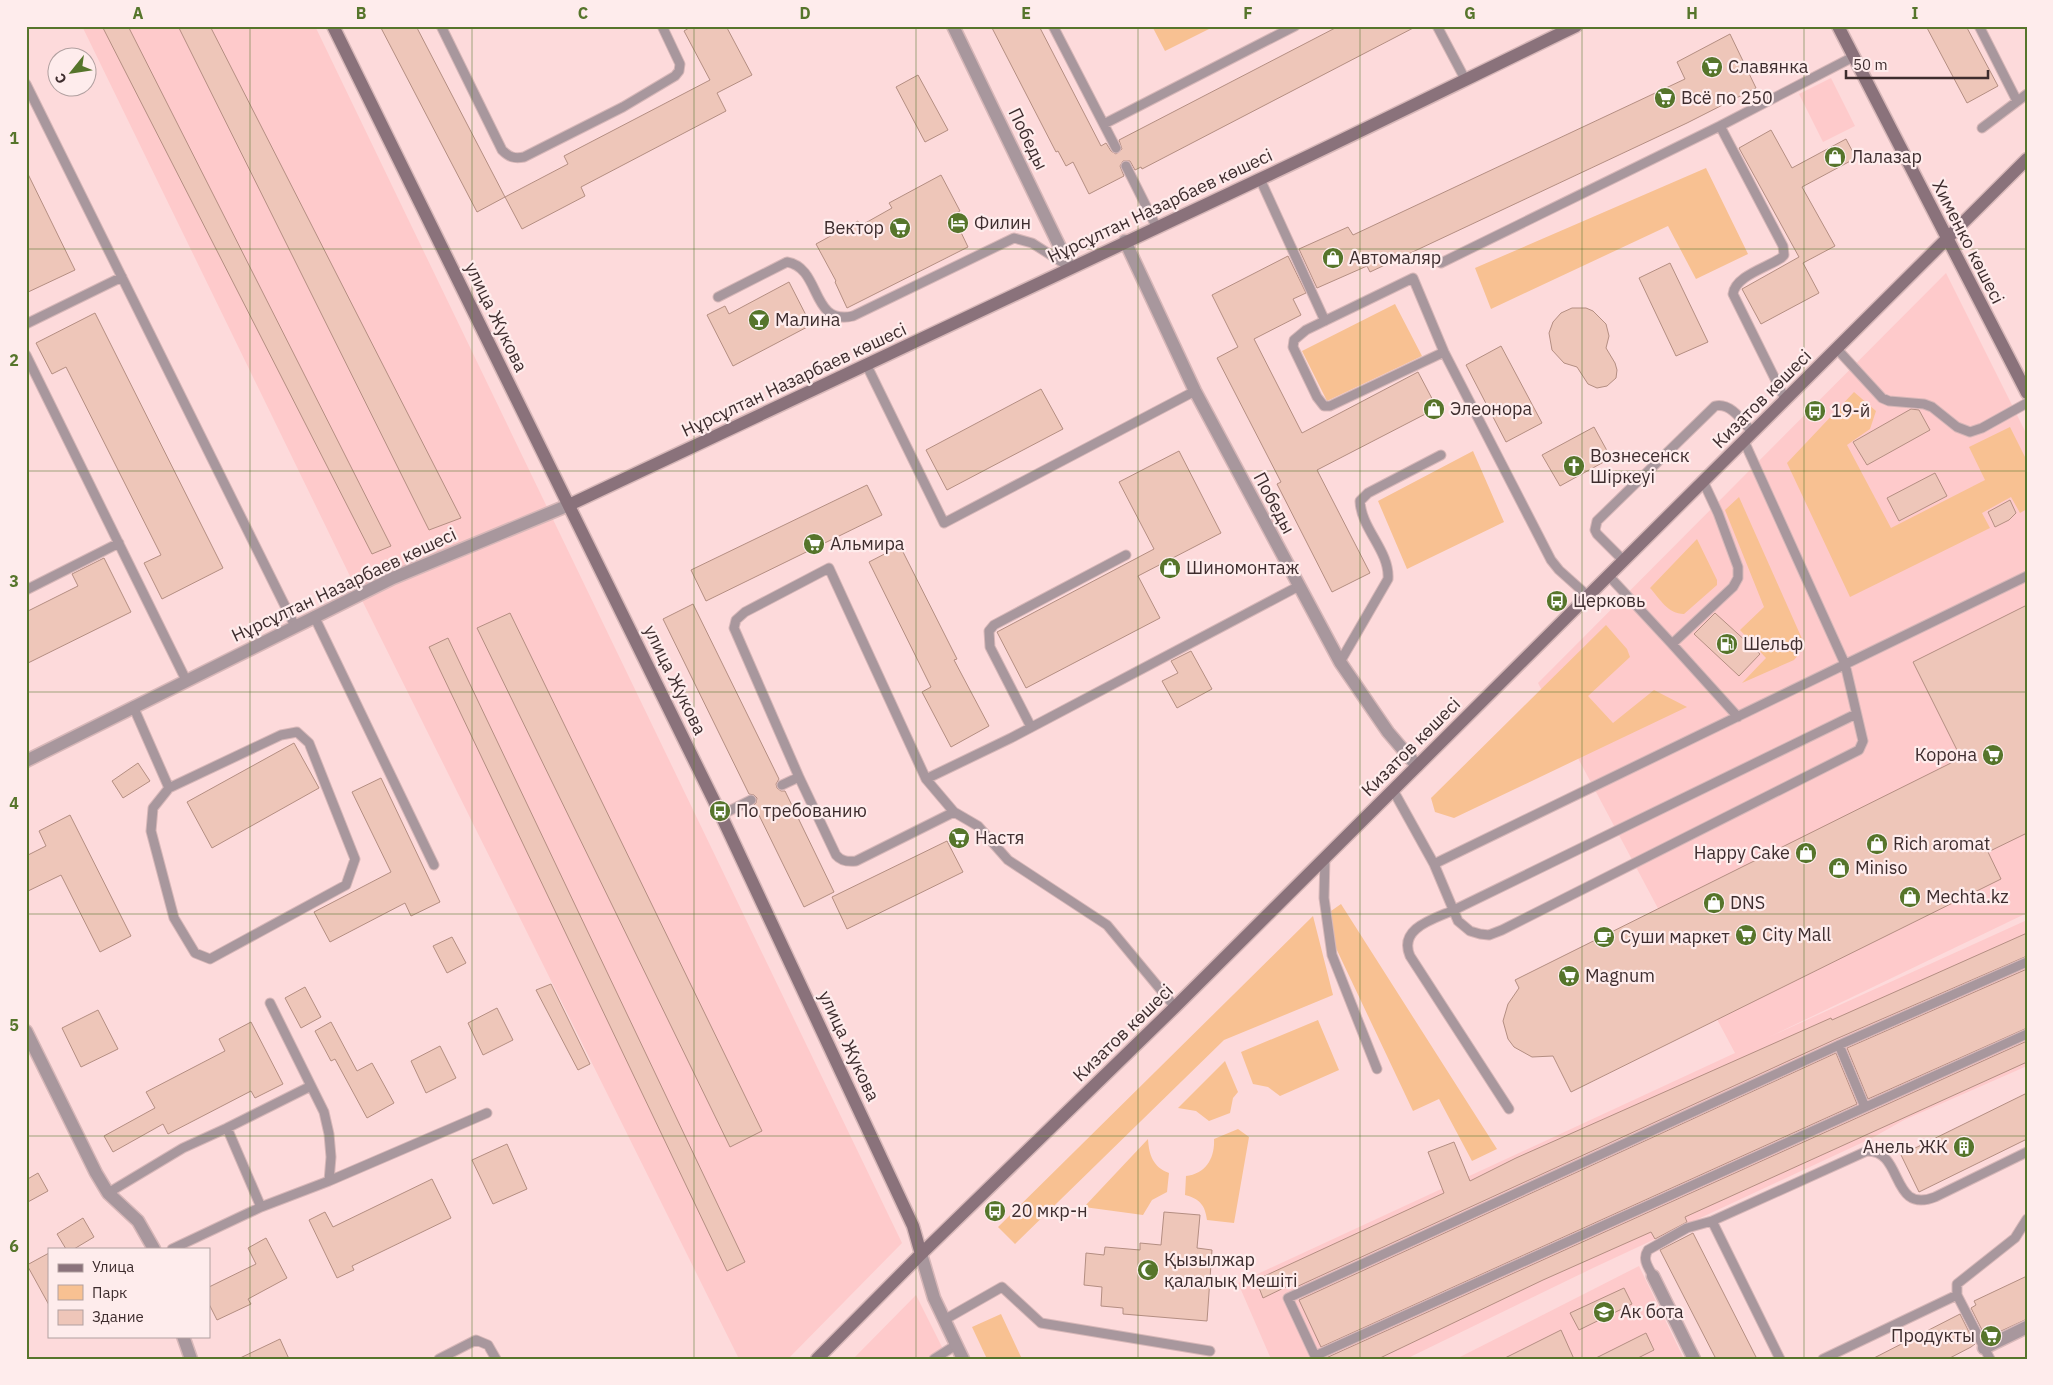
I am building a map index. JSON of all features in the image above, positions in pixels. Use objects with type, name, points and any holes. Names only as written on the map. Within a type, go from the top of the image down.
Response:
[{"type":"main road","name":"улица Жукова","points":[[333,26],[722,815],[913,1226],[921,1254]]},
{"type":"main road","name":"Нұрсұлтан Назарбаев көшесі","points":[[569,505],[866,366],[1156,226],[1260,179],[1576,26]]},
{"type":"main road","name":"Хименко көшесі","points":[[1838,26],[2027,393]]},
{"type":"main road","name":"Кизатов көшесі","points":[[817,1359],[921,1254],[1176,1007],[2027,159]]},
{"type":"street","name":"Победы","points":[[954,26],[1070,268]]},
{"type":"street","name":"Победы","points":[[1125,241],[1195,391],[1340,662],[1388,732],[1417,766]]},
{"type":"street","name":"Нұрсұлтан Назарбаев көшесі","points":[[26,761],[393,578],[569,505]]},
{"type":"street","points":[[26,1031],[96,1173],[108,1193],[138,1221],[153,1248]]},
{"type":"street","name":"улица Жукова","points":[[921,1254],[934,1298],[963,1359]]},
{"type":"street","points":[[1653,1276],[1694,1359]]},
{"type":"street","points":[[1987,1353],[2027,1327]]},
{"type":"street","points":[[184,1338],[191,1359]]},
{"type":"lane","points":[[441,26],[502,150],[512,158],[524,157],[623,106],[675,76],[679,71],[680,64],[662,26]]},
{"type":"lane","points":[[1053,26],[1116,148]]},
{"type":"lane","points":[[1104,124],[1296,26]]},
{"type":"lane","points":[[1438,26],[1465,79]]},
{"type":"lane","points":[[1979,26],[2017,101]]},
{"type":"lane","points":[[1441,263],[1720,126],[1853,57]]},
{"type":"lane","points":[[26,84],[295,626]]},
{"type":"lane","points":[[1982,128],[2027,94]]},
{"type":"lane","points":[[1720,126],[1783,246],[1784,254],[1781,258],[1742,279],[1733,288],[1733,294],[1785,399]]},
{"type":"lane","points":[[1126,166],[1156,226]]},
{"type":"lane","points":[[1260,179],[1325,321]]},
{"type":"lane","points":[[718,297],[787,262],[796,264],[806,274],[827,310],[833,316],[846,317],[1014,238],[1032,242],[1070,268]]},
{"type":"lane","points":[[26,324],[122,277]]},
{"type":"lane","points":[[1444,352],[1335,404],[1324,406],[1317,397],[1293,347],[1294,340],[1298,336],[1413,278],[1444,352],[1551,560],[1559,570],[1588,596]]},
{"type":"lane","points":[[1837,349],[1882,398],[1889,401],[1907,401],[1932,406],[1963,430],[1976,431],[2027,403]]},
{"type":"lane","points":[[26,355],[186,680]]},
{"type":"lane","points":[[866,366],[944,523],[1195,391]]},
{"type":"lane","points":[[1392,790],[1434,864],[1458,921],[1470,931],[1489,934],[1502,930],[1856,752],[1863,744],[1846,664],[1748,436],[1730,409],[1720,404],[1715,406],[1597,521],[1595,530],[1597,534],[1623,560]]},
{"type":"lane","points":[[1340,662],[1388,579],[1387,566],[1362,514],[1360,501],[1368,492],[1441,455]]},
{"type":"lane","points":[[1672,644],[1733,587],[1738,578],[1738,567],[1718,513],[1703,481]]},
{"type":"lane","points":[[26,590],[119,543]]},
{"type":"lane","points":[[1031,727],[990,647],[989,630],[1001,621],[1126,556]]},
{"type":"lane","points":[[954,812],[856,860],[844,861],[836,854],[799,777],[734,628],[736,620],[745,612],[829,568],[926,779],[954,812],[978,826],[1008,860],[1107,925],[1176,1007]]},
{"type":"lane","points":[[1608,576],[1738,717]]},
{"type":"lane","points":[[1434,864],[2027,576]]},
{"type":"lane","points":[[926,779],[1031,727],[1299,586]]},
{"type":"lane","points":[[314,616],[434,865]]},
{"type":"lane","points":[[133,706],[169,788]]},
{"type":"lane","points":[[1509,1108],[1407,948],[1407,940],[1411,933],[1418,927],[1856,714]]},
{"type":"lane","points":[[297,732],[309,743],[355,859],[346,885],[210,959],[195,954],[174,918],[151,831],[153,808],[169,788],[281,734],[297,732]]},
{"type":"lane","points":[[782,785],[799,777]]},
{"type":"lane","points":[[722,815],[752,800]]},
{"type":"lane","points":[[1325,857],[1324,898],[1332,955],[1377,1069]]},
{"type":"lane","points":[[2027,962],[1839,1045],[1288,1298],[1315,1356],[2027,1034]]},
{"type":"lane","points":[[270,1003],[324,1112],[329,1134],[331,1157],[329,1181]]},
{"type":"lane","points":[[1839,1045],[1865,1108]]},
{"type":"lane","points":[[108,1193],[183,1148],[311,1086]]},
{"type":"lane","points":[[174,1248],[261,1207],[329,1181],[488,1113]]},
{"type":"lane","points":[[227,1128],[261,1207]]},
{"type":"lane","points":[[1653,1276],[1645,1260],[1645,1254],[1648,1250],[1687,1228],[1712,1221],[1867,1151],[1874,1151],[1885,1157],[1904,1191],[1909,1197],[1922,1202],[1935,1198],[2027,1152]]},
{"type":"lane","points":[[1987,1353],[1957,1295],[1958,1284],[2014,1238],[2027,1219]]},
{"type":"lane","points":[[1712,1221],[1780,1359]]},
{"type":"lane","points":[[944,1320],[1002,1287],[1041,1323],[1210,1351]]},
{"type":"lane","points":[[1823,1359],[1957,1295]]},
{"type":"lane","points":[[439,1359],[476,1340],[488,1345],[496,1359]]},
{"type":"lane","points":[[934,1359],[956,1345]]},
{"type":"shaded area","points":[[82,26],[315,26],[902,1243],[788,1359],[739,1359],[347,570],[98,59],[98,48],[93,48]]},
{"type":"shaded area","points":[[1831,78],[1855,126],[1823,142],[1799,94]]},
{"type":"shaded area","points":[[1946,273],[2027,435],[2027,913],[1767,1038],[2027,920],[2027,1066],[1904,1120],[1872,1138],[1593,1268],[1406,1359],[1271,1359],[1238,1283],[1735,1053],[1538,683]]},
{"type":"shaded area","name":"Ак бота","points":[[1639,1266],[1684,1359],[1456,1359]]},
{"type":"shaded area","points":[[916,1295],[948,1359],[853,1359]]},
{"type":"green space","points":[[1152,26],[1215,26],[1165,51]]},
{"type":"green space","points":[[1706,168],[1748,254],[1696,279],[1668,226],[1491,309],[1475,268]]},
{"type":"green space","points":[[1395,304],[1422,356],[1327,401],[1302,351]]},
{"type":"green space","points":[[1854,392],[1876,411],[1870,429],[1847,445],[1891,528],[1985,480],[1969,447],[2010,427],[2027,461],[2027,509],[2020,513],[2011,497],[1982,513],[1990,528],[1850,597],[1787,463]]},
{"type":"green space","points":[[1473,451],[1504,522],[1407,569],[1378,501]]},
{"type":"green space","points":[[1739,497],[1803,641],[1800,653],[1794,660],[1742,683],[1766,658],[1740,630],[1764,607],[1725,510]]},
{"type":"green space","points":[[1697,539],[1717,580],[1717,585],[1684,614],[1678,613],[1669,609],[1650,588]]},
{"type":"green space","points":[[1606,625],[1627,649],[1630,657],[1588,696],[1613,723],[1654,690],[1687,707],[1454,818],[1435,812],[1431,798]]},
{"type":"green space","points":[[1341,904],[1497,1149],[1472,1161],[1439,1099],[1413,1111],[1335,946],[1331,911]]},
{"type":"green space","points":[[1313,916],[1333,995],[1224,1040],[1015,1244],[998,1227]]},
{"type":"green space","points":[[1318,1020],[1339,1070],[1280,1096],[1268,1087],[1253,1084],[1241,1052]]},
{"type":"green space","points":[[1225,1061],[1238,1092],[1233,1098],[1230,1113],[1209,1121],[1196,1111],[1178,1108]]},
{"type":"green space","points":[[1238,1129],[1249,1137],[1234,1223],[1207,1220],[1201,1203],[1185,1195],[1186,1176],[1199,1172],[1208,1164],[1213,1153],[1214,1139]]},
{"type":"green space","points":[[1148,1139],[1149,1150],[1153,1160],[1159,1167],[1169,1173],[1167,1192],[1152,1200],[1143,1215],[1084,1207]]},
{"type":"green space","points":[[1001,1314],[1022,1359],[987,1359],[972,1327]]},
{"type":"building","points":[[102,26],[128,26],[391,546],[372,554]]},
{"type":"building","points":[[178,26],[210,26],[461,518],[429,530]]},
{"type":"building","points":[[380,26],[416,26],[505,197],[477,212]]},
{"type":"building","points":[[692,26],[726,26],[752,75],[717,93],[726,111],[581,187],[585,196],[522,229],[505,197],[568,164],[564,156],[710,80],[684,31]]},
{"type":"building","points":[[991,26],[1039,26],[1101,146],[1106,143],[1111,151],[1116,154],[1122,149],[1119,140],[1339,26],[1417,26],[1142,169],[1141,167],[1135,170],[1130,161],[1123,161],[1120,166],[1124,176],[1089,194],[1073,162],[1066,166],[1058,151],[1056,152]]},
{"type":"building","points":[[1926,26],[1966,26],[1998,86],[1967,103]]},
{"type":"building","points":[[1730,34],[1756,88],[1687,123],[1370,272],[1367,266],[1317,288],[1299,249],[1348,227],[1353,235],[1685,79],[1677,62]]},
{"type":"building","points":[[918,75],[948,130],[925,142],[896,87]]},
{"type":"building","points":[[1771,130],[1792,168],[1846,139],[1856,158],[1802,187],[1835,246],[1803,263],[1819,293],[1761,324],[1742,289],[1799,257],[1739,148]]},
{"type":"building","points":[[26,170],[75,270],[26,293]]},
{"type":"building","name":"Вектор","points":[[941,175],[960,211],[956,213],[961,222],[957,224],[968,247],[847,308],[836,281],[816,244],[858,221],[860,226],[892,208],[889,203]]},
{"type":"building","points":[[1288,256],[1306,293],[1293,299],[1301,315],[1254,339],[1302,433],[1418,372],[1437,408],[1317,470],[1370,573],[1332,592],[1277,484],[1281,482],[1217,358],[1238,347],[1212,295]]},
{"type":"building","points":[[1670,263],[1708,342],[1676,356],[1639,278]]},
{"type":"building","name":"Малина","points":[[789,282],[811,325],[733,366],[707,315],[725,306],[729,314]]},
{"type":"building","points":[[1572,308],[1586,308],[1593,311],[1606,324],[1609,336],[1606,348],[1617,370],[1616,378],[1607,386],[1597,388],[1588,384],[1577,367],[1564,363],[1552,350],[1549,333],[1553,322],[1561,313]]},
{"type":"building","points":[[95,313],[223,568],[162,599],[144,563],[161,555],[66,367],[52,374],[36,343]]},
{"type":"building","points":[[1501,346],[1542,423],[1506,442],[1466,365]]},
{"type":"building","points":[[1041,389],[1063,429],[947,490],[926,450]]},
{"type":"building","points":[[1911,409],[1919,410],[1930,430],[1867,465],[1853,442]]},
{"type":"building","points":[[1594,427],[1611,458],[1560,486],[1542,455]]},
{"type":"building","points":[[1179,451],[1221,533],[1138,576],[1160,618],[1026,688],[997,632],[1154,549],[1119,482]]},
{"type":"building","points":[[1935,473],[1947,496],[1899,521],[1887,498]]},
{"type":"building","points":[[867,485],[882,515],[706,601],[691,570]]},
{"type":"building","points":[[2010,500],[2016,513],[2009,520],[1995,527],[1988,512]]},
{"type":"building","points":[[900,546],[957,659],[954,660],[989,726],[951,747],[922,692],[931,687],[869,562]]},
{"type":"building","points":[[104,558],[131,612],[26,664],[26,612],[78,586],[72,574]]},
{"type":"building","points":[[693,604],[779,779],[776,784],[777,788],[785,791],[834,892],[804,907],[754,805],[757,798],[749,794],[663,619]]},
{"type":"building","name":"City Mall","points":[[2027,605],[2027,833],[1988,852],[2001,879],[1571,1092],[1553,1056],[1532,1057],[1514,1047],[1508,1039],[1503,1021],[1508,1004],[1519,988],[1515,980],[1961,758],[1913,662]]},
{"type":"building","points":[[510,613],[762,1131],[730,1147],[477,628]]},
{"type":"building","name":"Шельф","points":[[1715,613],[1760,654],[1739,676],[1694,634]]},
{"type":"building","points":[[448,638],[745,1262],[727,1271],[429,647]]},
{"type":"building","points":[[1191,651],[1212,689],[1177,708],[1162,681],[1178,673],[1171,661]]},
{"type":"building","points":[[294,743],[319,788],[212,848],[187,802]]},
{"type":"building","points":[[138,763],[150,781],[123,798],[112,781]]},
{"type":"building","points":[[381,778],[440,902],[411,916],[405,903],[330,942],[314,912],[391,872],[352,792]]},
{"type":"building","points":[[70,815],[131,936],[100,952],[61,875],[26,892],[26,856],[46,846],[39,831]]},
{"type":"building","points":[[947,841],[963,872],[847,929],[832,897]]},
{"type":"building","points":[[2027,933],[2027,956],[1836,1039],[1294,1288],[1292,1284],[1263,1298],[1256,1280],[1444,1193],[1428,1152],[1454,1142],[1470,1181],[1516,1158]]},
{"type":"building","points":[[452,937],[466,963],[447,973],[433,946]]},
{"type":"building","points":[[2027,969],[2027,1028],[1868,1099],[1847,1048]]},
{"type":"building","points":[[551,984],[590,1064],[578,1070],[536,990]]},
{"type":"building","points":[[305,987],[321,1017],[301,1028],[285,998]]},
{"type":"building","points":[[497,1008],[513,1040],[483,1055],[468,1023]]},
{"type":"building","points":[[98,1010],[118,1049],[81,1067],[62,1028]]},
{"type":"building","points":[[251,1022],[283,1084],[255,1098],[251,1091],[168,1134],[163,1124],[113,1152],[104,1136],[155,1108],[146,1092],[225,1051],[219,1039]]},
{"type":"building","points":[[331,1022],[357,1071],[372,1063],[394,1103],[367,1118],[335,1059],[331,1061],[315,1031]]},
{"type":"building","points":[[2027,1041],[2027,1062],[1685,1217],[1687,1222],[1655,1239],[1651,1232],[1543,1280],[1378,1359],[1326,1358]]},
{"type":"building","points":[[440,1046],[456,1078],[426,1093],[411,1061]]},
{"type":"building","points":[[1836,1053],[1857,1104],[1321,1347],[1299,1300]]},
{"type":"building","name":"Анель ЖК","points":[[2027,1093],[2027,1139],[1919,1192],[1901,1155]]},
{"type":"building","points":[[507,1144],[527,1189],[493,1204],[472,1160]]},
{"type":"building","points":[[38,1173],[48,1191],[26,1203],[26,1180]]},
{"type":"building","points":[[432,1179],[451,1218],[352,1266],[354,1270],[337,1278],[309,1220],[325,1212],[333,1227]]},
{"type":"building","name":"Қызылжар қалалық Мешіті","points":[[1164,1212],[1200,1215],[1197,1248],[1212,1250],[1207,1321],[1123,1314],[1123,1308],[1101,1306],[1102,1287],[1084,1285],[1086,1253],[1104,1255],[1105,1247],[1140,1250],[1140,1243],[1161,1245]]},
{"type":"building","points":[[83,1218],[94,1237],[76,1248],[65,1248],[57,1234]]},
{"type":"building","points":[[1693,1233],[1757,1359],[1716,1359],[1660,1250]]},
{"type":"building","points":[[266,1238],[287,1278],[248,1299],[251,1304],[217,1320],[210,1306],[210,1287],[256,1264],[248,1248]]},
{"type":"building","points":[[48,1254],[48,1303],[27,1265]]},
{"type":"building","points":[[2027,1276],[2027,1319],[1986,1338],[1971,1308],[1976,1305],[1974,1301]]},
{"type":"building","points":[[1624,1288],[1632,1304],[1579,1330],[1570,1313]]},
{"type":"building","points":[[1960,1314],[1975,1344],[1948,1359],[1872,1359]]},
{"type":"building","points":[[1561,1330],[1574,1359],[1503,1359]]},
{"type":"building","points":[[1646,1333],[1654,1350],[1636,1359],[1594,1359]]},
{"type":"building","points":[[280,1339],[289,1359],[238,1359]]},
{"type":"place","name":"Славянка","points":[[1712,67]]},
{"type":"place","name":"Всё по 250","points":[[1665,98]]},
{"type":"place","name":"Лалазар","points":[[1835,157]]},
{"type":"place","name":"Филин","points":[[958,223]]},
{"type":"place","name":"Вектор","points":[[900,228]]},
{"type":"place","name":"Автомаляр","points":[[1333,258]]},
{"type":"place","name":"Малина","points":[[759,320]]},
{"type":"place","name":"Элеонора","points":[[1434,409]]},
{"type":"place","name":"19-й","points":[[1815,411]]},
{"type":"place","name":"Вознесенск Шіркеуі","points":[[1574,466]]},
{"type":"place","name":"Альмира","points":[[814,544]]},
{"type":"place","name":"Шиномонтаж","points":[[1170,568]]},
{"type":"place","name":"Церковь","points":[[1557,601]]},
{"type":"place","name":"Шельф","points":[[1727,644]]},
{"type":"place","name":"Корона","points":[[1993,755]]},
{"type":"place","name":"По требованию","points":[[720,811]]},
{"type":"place","name":"Настя","points":[[959,838]]},
{"type":"place","name":"Rich aromat","points":[[1877,844]]},
{"type":"place","name":"Happy Cake","points":[[1806,853]]},
{"type":"place","name":"Miniso","points":[[1839,868]]},
{"type":"place","name":"Mechta.kz","points":[[1910,897]]},
{"type":"place","name":"DNS","points":[[1714,903]]},
{"type":"place","name":"City Mall","points":[[1746,935]]},
{"type":"place","name":"Суши маркет","points":[[1604,937]]},
{"type":"place","name":"Magnum","points":[[1569,976]]},
{"type":"place","name":"Анель ЖК","points":[[1964,1147]]},
{"type":"place","name":"20 мкр-н","points":[[995,1211]]},
{"type":"place","name":"Қызылжар қалалық Мешіті","points":[[1148,1270]]},
{"type":"place","name":"Ак бота","points":[[1604,1312]]},
{"type":"place","name":"Продукты","points":[[1991,1336]]}]
